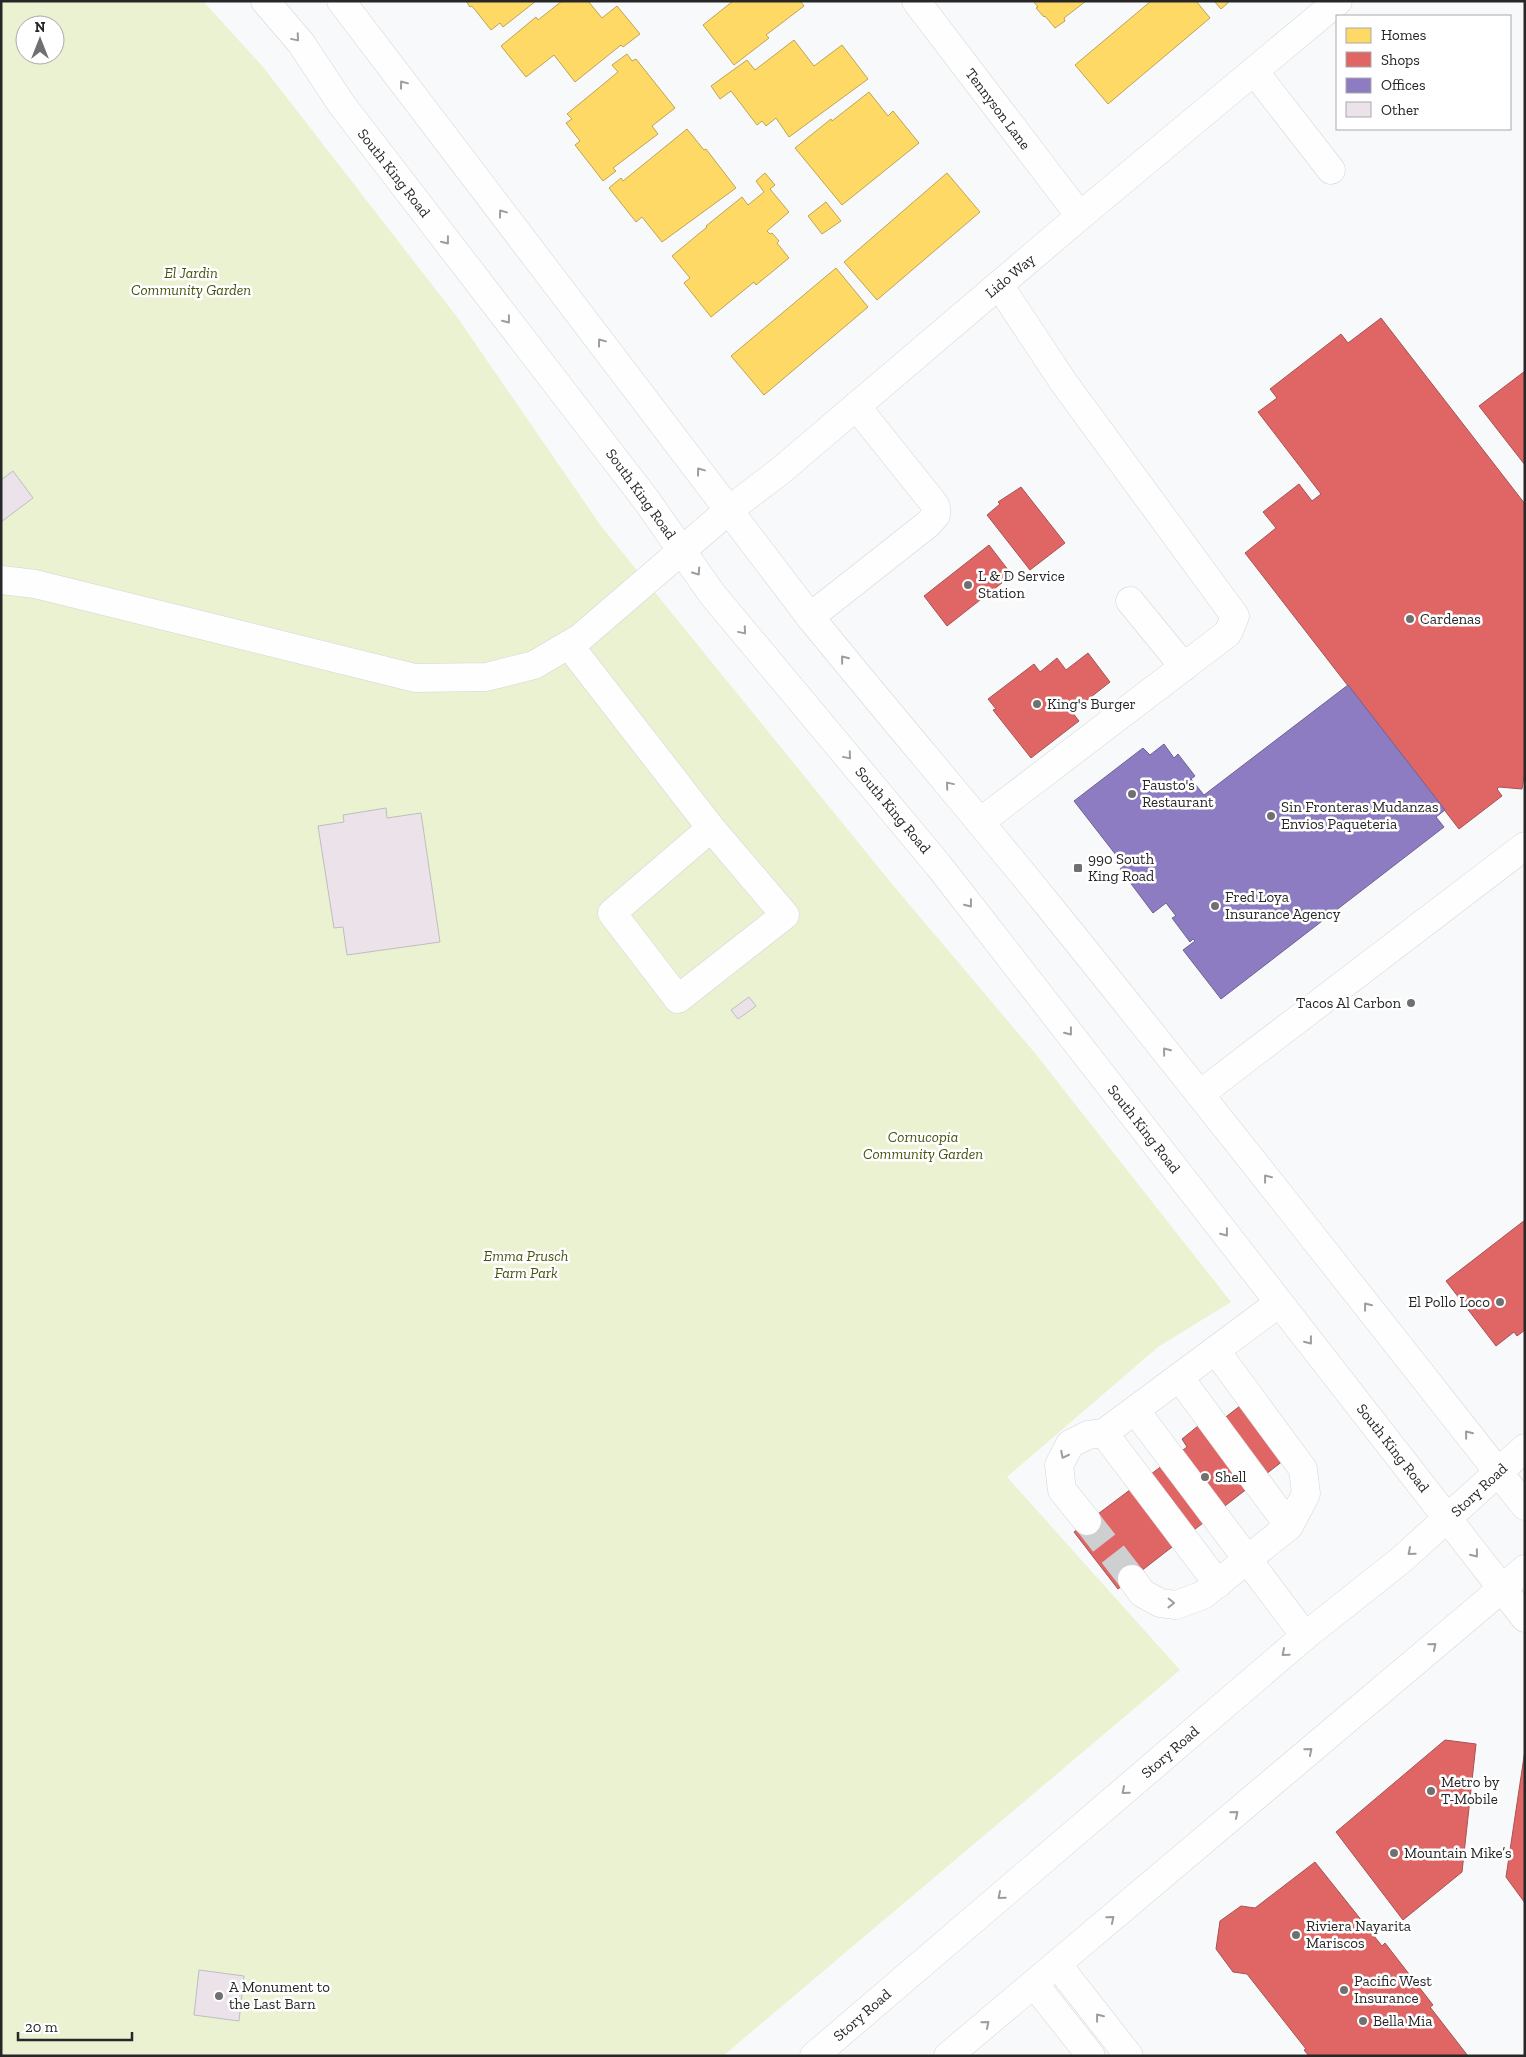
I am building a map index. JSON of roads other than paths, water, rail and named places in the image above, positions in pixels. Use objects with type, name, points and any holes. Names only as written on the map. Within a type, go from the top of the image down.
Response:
[{"type":"main road","name":"South King Road","points":[[265,1],[301,44],[342,105],[648,501],[712,594],[939,866],[1525,1618]]},
{"type":"main road","points":[[341,1],[810,617],[980,822],[1200,1094],[1525,1506]]},
{"type":"main road","name":"Tennyson Lane","points":[[916,1],[1080,216]]},
{"type":"main road","name":"Lido Way","points":[[1,580],[35,584],[415,678],[486,677],[534,665],[580,638],[729,510],[779,472],[1080,216],[1338,1]]},
{"type":"main road","points":[[1254,71],[1331,170]]},
{"type":"main road","points":[[980,822],[1228,633],[1235,616],[1064,383],[999,285]]},
{"type":"main road","points":[[810,617],[928,524],[936,514],[936,507],[932,501],[856,406]]},
{"type":"main road","points":[[1130,601],[1184,666]]},
{"type":"main road","points":[[569,645],[711,828],[785,915],[678,999],[612,913],[711,828]]},
{"type":"main road","points":[[1200,1094],[1525,846]]},
{"type":"main road","points":[[1087,1521],[1062,1490],[1059,1465],[1070,1444],[1088,1435],[1104,1433],[1279,1303]]},
{"type":"main road","points":[[1132,1579],[1142,1593],[1160,1603],[1176,1605],[1203,1596],[1289,1526],[1306,1494],[1303,1469],[1216,1351]]},
{"type":"main road","points":[[1179,1378],[1289,1526]]},
{"type":"main road","points":[[1135,1410],[1305,1636]]},
{"type":"main road","points":[[1104,1433],[1218,1584]]},
{"type":"main road","name":"Story Road","points":[[814,2056],[1305,1636],[1448,1520],[1525,1448]]},
{"type":"main road","points":[[948,2056],[1525,1569]]},
{"type":"main road","points":[[1057,1964],[1129,2056]]},
{"type":"main road","points":[[1034,1984],[1091,2056]]},
{"type":"tunnel","points":[[1087,1521],[1132,1579]]},
{"type":"place","name":"L & D Service Station","points":[[968,585]]},
{"type":"place","name":"Cardenas","points":[[1410,619]]},
{"type":"place","name":"King's Burger","points":[[1037,704]]},
{"type":"place","name":"Fausto's Restaurant","points":[[1132,794]]},
{"type":"place","name":"Sin Fronteras Mudanzas Envios Paqueteria","points":[[1271,816]]},
{"type":"place","name":"990 South King Road","points":[[1078,868]]},
{"type":"place","name":"Fred Loya Insurance Agency","points":[[1215,906]]},
{"type":"place","name":"Tacos Al Carbon","points":[[1411,1003]]},
{"type":"place","name":"El Pollo Loco","points":[[1500,1302]]},
{"type":"place","name":"Shell","points":[[1205,1477]]},
{"type":"place","name":"Metro by T-Mobile","points":[[1431,1791]]},
{"type":"place","name":"Mountain Mike’s","points":[[1394,1853]]},
{"type":"place","name":"Riviera Nayarita Mariscos","points":[[1296,1935]]},
{"type":"place","name":"Pacific West Insurance","points":[[1344,1990]]},
{"type":"place","name":"A Monument to the Last Barn","points":[[219,1996]]},
{"type":"place","name":"Bella Mia","points":[[1363,2021]]},
{"type":"park label","name":"El Jardin Community Garden","points":[[191,282]]},
{"type":"park label","name":"Cornucopia Community Garden","points":[[923,1146]]},
{"type":"park label","name":"Emma Prusch Farm Park","points":[[526,1264]]}]
